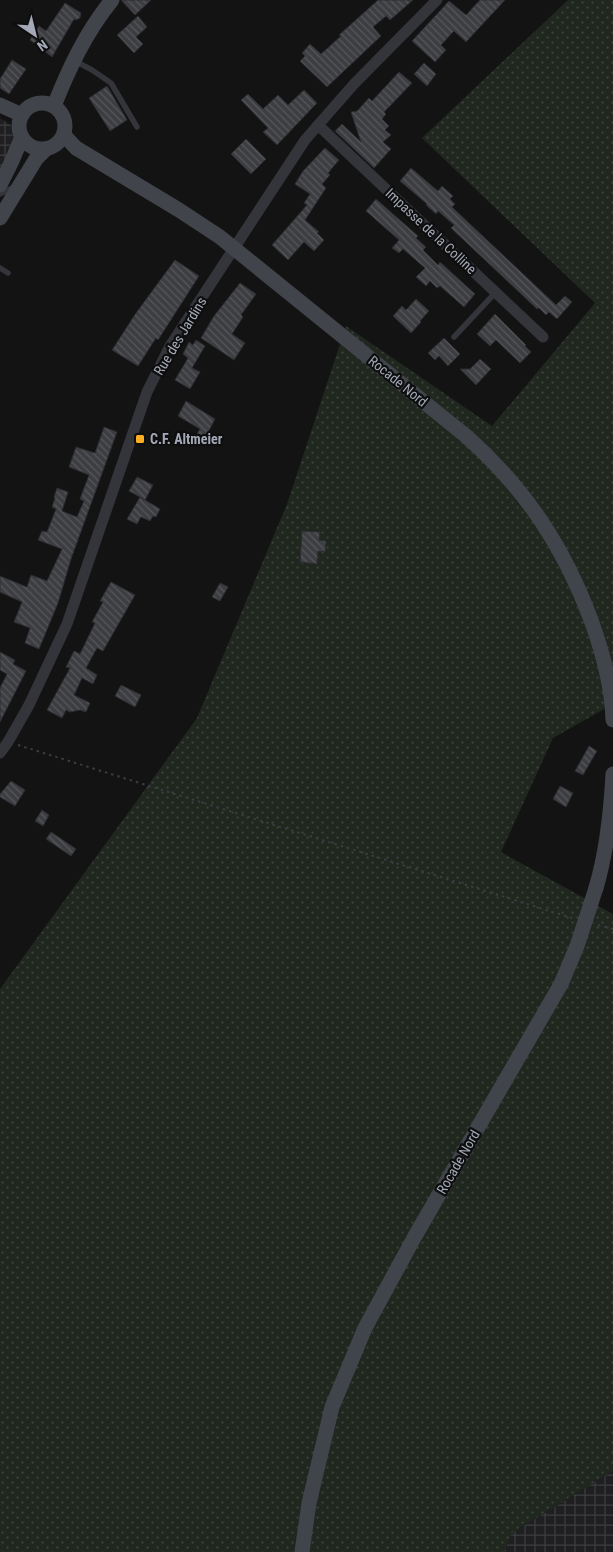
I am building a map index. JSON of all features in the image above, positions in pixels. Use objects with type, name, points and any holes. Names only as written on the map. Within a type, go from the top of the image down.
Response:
[{"type":"main road","points":[[54,106],[73,60],[91,28],[112,0]]},
{"type":"main road","points":[[40,103],[54,106],[63,116],[65,122],[64,135],[53,147],[46,149],[32,147],[22,137],[19,130],[19,122],[22,115],[26,109],[40,103]]},
{"type":"main road","points":[[0,105],[22,115]]},
{"type":"main road","name":"Rocade Nord","points":[[64,135],[76,148],[179,210],[235,248],[466,436],[519,489],[551,534],[585,605],[602,652],[612,697],[613,720]]},
{"type":"main road","points":[[0,185],[22,137]]},
{"type":"main road","points":[[0,218],[36,159],[46,149]]},
{"type":"main road","name":"Rocade Nord","points":[[302,1552],[309,1503],[332,1407],[364,1328],[415,1236],[562,984],[601,874],[611,821],[613,774]]},
{"type":"street","name":"Rue des Jardins","points":[[0,753],[29,706],[67,624],[148,392],[170,346],[305,140],[354,84],[437,0]]},
{"type":"street","name":"Impasse de la Colline","points":[[318,125],[543,337]]},
{"type":"lane","points":[[73,60],[111,83],[137,127]]},
{"type":"lane","points":[[0,194],[20,184]]},
{"type":"lane","points":[[0,268],[8,273]]},
{"type":"lane","points":[[454,337],[496,292]]},
{"type":"path","points":[[8,742],[534,907]]},
{"type":"shaded area","points":[[568,0],[613,0],[613,704],[553,738],[501,852],[613,914],[613,1471],[512,1533],[504,1552],[0,1552],[0,989],[197,718],[287,504],[346,326],[492,426],[595,303],[422,138]]},
{"type":"shaded area","points":[[0,118],[11,125],[14,143],[0,170]]},
{"type":"shaded area","points":[[613,1471],[613,1552],[504,1552],[512,1533]]},
{"type":"building","points":[[121,0],[151,0],[135,15]]},
{"type":"building","points":[[378,0],[413,0],[390,20],[386,16],[373,27],[381,36],[327,87],[300,61],[305,56],[302,53],[310,44],[321,54]]},
{"type":"building","points":[[480,0],[505,0],[466,42],[454,31],[441,45],[446,50],[435,62],[412,41],[449,1],[466,15]]},
{"type":"building","points":[[65,3],[81,13],[80,18],[74,19],[52,57],[30,40],[39,26],[46,31]]},
{"type":"building","points":[[138,16],[147,27],[136,37],[143,44],[134,53],[117,35]]},
{"type":"building","points":[[12,60],[26,69],[9,94],[0,88],[0,79]]},
{"type":"building","points":[[424,63],[436,74],[427,86],[414,74]]},
{"type":"building","points":[[399,72],[412,83],[384,112],[386,114],[382,119],[389,126],[385,130],[391,135],[383,142],[391,149],[374,168],[335,131],[342,124],[361,142],[351,112],[357,111],[369,98],[372,101]]},
{"type":"building","points":[[107,86],[127,120],[110,131],[89,98]]},
{"type":"building","points":[[304,90],[317,103],[277,145],[263,132],[268,128],[241,100],[248,94],[263,109],[278,95],[288,105]]},
{"type":"building","points":[[246,139],[266,159],[251,174],[231,154]]},
{"type":"building","points":[[325,148],[339,160],[328,173],[330,175],[322,184],[326,188],[305,220],[319,232],[317,233],[324,240],[314,251],[304,242],[288,260],[272,245],[307,205],[304,203],[310,194],[295,184],[303,171]]},
{"type":"building","points":[[411,168],[438,191],[442,186],[453,196],[450,199],[455,204],[452,207],[556,305],[565,296],[572,302],[557,319],[549,312],[546,315],[539,308],[537,309],[451,228],[454,225],[438,211],[436,214],[400,181]]},
{"type":"building","points":[[376,199],[418,236],[416,238],[426,247],[423,250],[438,265],[440,262],[475,294],[464,307],[440,286],[437,288],[430,281],[426,286],[416,277],[425,268],[403,249],[399,253],[392,248],[399,240],[366,211]]},
{"type":"building","points":[[175,260],[199,276],[158,340],[156,338],[138,366],[112,350],[136,313]]},
{"type":"building","points":[[240,283],[256,294],[241,315],[243,317],[232,334],[245,343],[234,360],[201,338],[214,316]]},
{"type":"building","points":[[416,299],[429,311],[411,333],[393,316],[402,306],[406,310]]},
{"type":"building","points":[[495,314],[531,352],[520,363],[496,340],[490,346],[477,334]]},
{"type":"building","points":[[444,338],[460,354],[448,366],[439,356],[435,360],[428,353]]},
{"type":"building","points":[[196,340],[205,346],[192,368],[200,372],[190,389],[175,380],[188,358],[183,354],[189,342],[193,345]]},
{"type":"building","points":[[480,359],[491,369],[476,385],[460,369],[470,369]]},
{"type":"building","points":[[186,401],[215,419],[205,438],[197,434],[200,429],[178,416]]},
{"type":"building","points":[[104,427],[117,432],[71,559],[58,603],[39,649],[25,643],[30,628],[14,622],[22,602],[0,592],[0,576],[27,587],[31,575],[47,581],[62,549],[38,540],[42,531],[47,532],[56,509],[52,507],[57,488],[68,492],[62,511],[77,517],[84,501],[80,499],[89,475],[69,467],[76,447],[95,453]]},
{"type":"building","points":[[137,477],[153,485],[145,500],[129,491]]},
{"type":"building","points":[[140,497],[160,509],[156,517],[153,516],[150,521],[141,517],[137,524],[127,519]]},
{"type":"building","points":[[302,531],[320,532],[319,540],[326,541],[325,552],[318,551],[317,564],[300,562]]},
{"type":"building","points":[[111,582],[135,595],[103,651],[97,648],[86,668],[97,675],[93,684],[82,678],[74,695],[90,703],[86,712],[80,710],[70,712],[66,710],[62,718],[47,710],[70,668],[66,667],[74,651],[80,654],[95,623],[92,622],[103,602],[100,601]]},
{"type":"building","points":[[220,583],[228,587],[220,601],[212,597]]},
{"type":"building","points":[[0,652],[15,660],[13,664],[26,671],[0,722],[0,688],[7,674],[0,670]]},
{"type":"building","points":[[121,685],[141,695],[135,707],[115,696]]},
{"type":"building","points":[[589,746],[597,751],[583,775],[575,771]]},
{"type":"building","points":[[11,781],[25,790],[15,806],[0,797],[0,794]]},
{"type":"building","points":[[560,786],[573,793],[566,807],[553,799]]},
{"type":"building","points":[[42,810],[49,815],[43,826],[35,821]]},
{"type":"building","points":[[51,832],[76,849],[71,856],[46,839]]},
{"type":"place","name":"C.F. Altmeier","points":[[140,439]]}]
